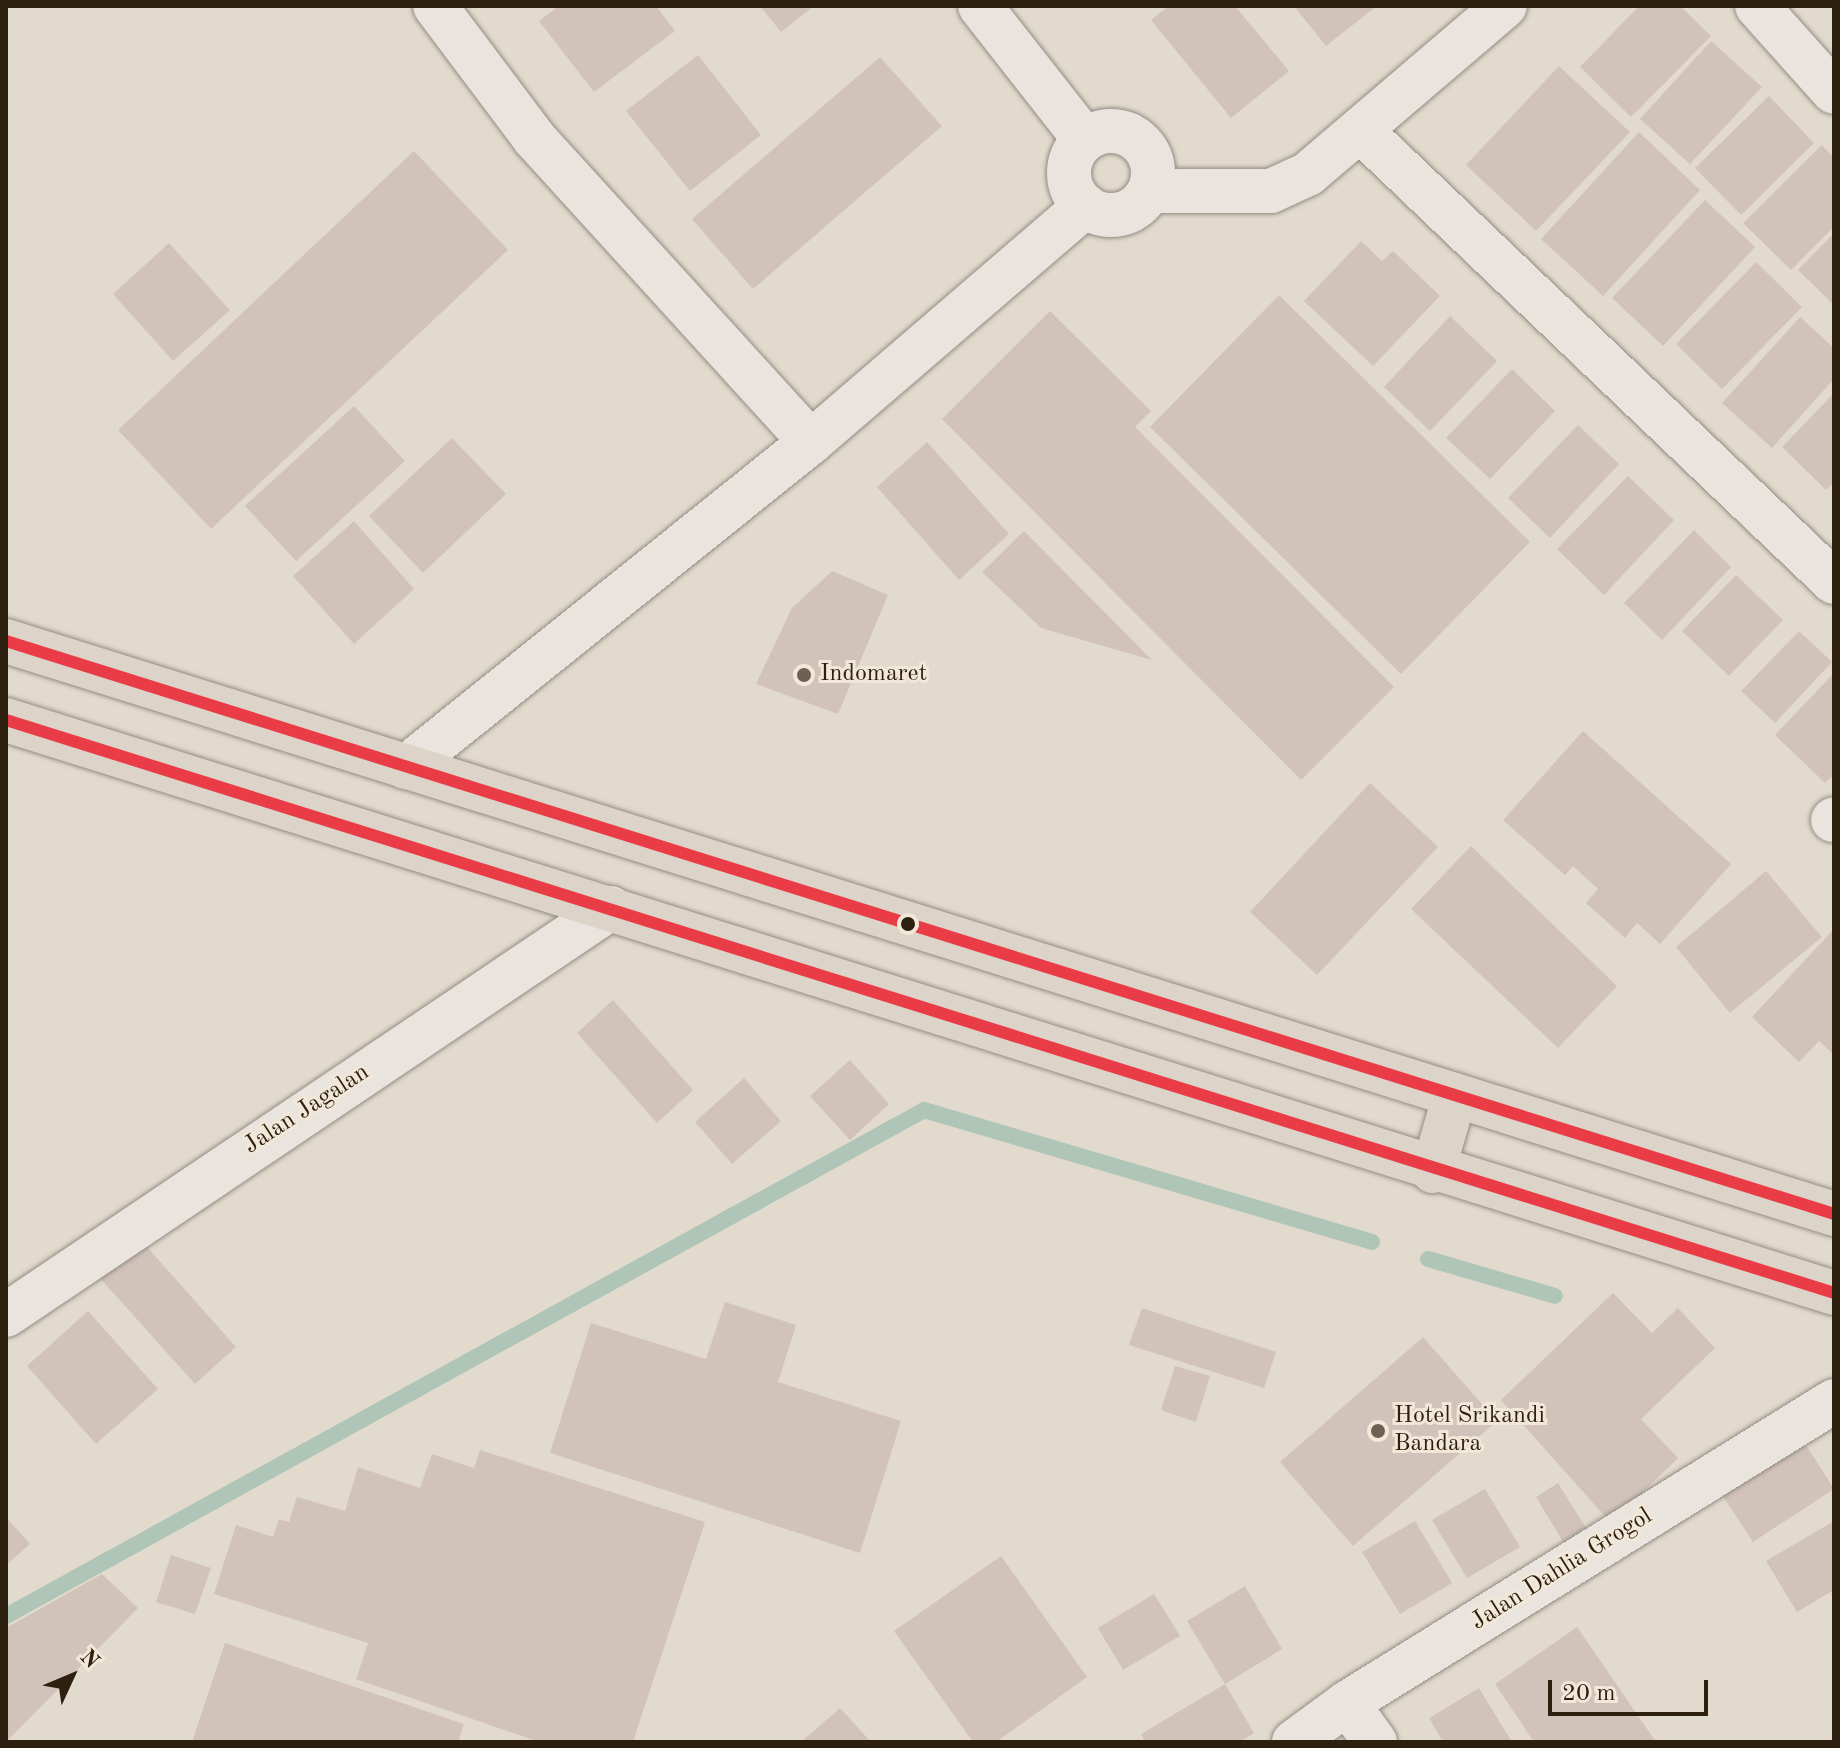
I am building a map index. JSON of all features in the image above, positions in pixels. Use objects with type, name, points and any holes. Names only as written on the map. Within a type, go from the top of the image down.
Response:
[{"type":"highway","points":[[6,641],[1834,1214]]},
{"type":"highway","points":[[6,720],[611,908],[1433,1171],[1834,1293]]},
{"type":"highway","points":[[1433,1171],[1455,1095]]},
{"type":"street","points":[[435,6],[534,138],[811,442]]},
{"type":"street","points":[[980,6],[1085,140]]},
{"type":"street","points":[[1150,191],[1152,163],[1137,139],[1111,130],[1085,140],[1074,151],[1070,180],[1085,206],[1113,215],[1128,211],[1150,191],[1271,191],[1308,174],[1505,6]]},
{"type":"street","points":[[1757,6],[1834,92]]},
{"type":"street","points":[[1360,130],[1834,582]]},
{"type":"street","points":[[406,767],[811,442],[1085,206]]},
{"type":"street","name":"Jalan Jagalan","points":[[6,1315],[611,908]]},
{"type":"street","name":"Jalan Dahlia Grogol","points":[[1294,1742],[1347,1703],[1834,1401]]},
{"type":"street","points":[[1347,1703],[1375,1742]]},
{"type":"building","points":[[559,6],[656,6],[675,31],[594,92],[539,21]]},
{"type":"building","points":[[760,6],[814,6],[781,32]]},
{"type":"building","points":[[1169,6],[1235,6],[1289,71],[1231,118],[1151,20]]},
{"type":"building","points":[[1294,6],[1377,6],[1326,46]]},
{"type":"building","points":[[1639,6],[1680,6],[1711,36],[1631,117],[1580,67]]},
{"type":"building","points":[[1711,41],[1762,87],[1690,164],[1640,119]]},
{"type":"building","points":[[698,55],[761,135],[690,191],[626,111]]},
{"type":"building","points":[[880,57],[942,126],[753,289],[692,219]]},
{"type":"building","points":[[1559,66],[1630,132],[1536,231],[1466,165]]},
{"type":"building","points":[[1769,96],[1814,143],[1741,215],[1695,168]]},
{"type":"building","points":[[1639,132],[1700,190],[1603,296],[1541,239]]},
{"type":"building","points":[[1822,145],[1834,158],[1834,227],[1791,270],[1743,223]]},
{"type":"building","points":[[414,151],[508,250],[211,529],[118,430]]},
{"type":"building","points":[[1705,200],[1755,247],[1663,346],[1612,298]]},
{"type":"building","points":[[1834,233],[1834,305],[1798,270]]},
{"type":"building","points":[[1361,241],[1382,261],[1393,251],[1440,296],[1373,366],[1304,301]]},
{"type":"building","points":[[169,243],[230,310],[173,361],[113,294]]},
{"type":"building","points":[[1756,262],[1802,307],[1722,389],[1676,344]]},
{"type":"building","points":[[1279,295],[1530,542],[1401,674],[1150,427]]},
{"type":"building","points":[[1050,311],[1151,411],[1135,427],[1394,687],[1301,780],[942,419]]},
{"type":"building","points":[[1450,316],[1497,361],[1430,431],[1384,387]]},
{"type":"building","points":[[1800,317],[1834,348],[1834,379],[1772,448],[1722,403]]},
{"type":"building","points":[[1512,369],[1555,411],[1490,479],[1446,438]]},
{"type":"building","points":[[1834,393],[1834,482],[1826,490],[1782,447]]},
{"type":"building","points":[[354,406],[405,461],[296,561],[245,506]]},
{"type":"building","points":[[1578,425],[1619,464],[1550,538],[1508,498]]},
{"type":"building","points":[[452,438],[506,494],[423,573],[369,516]]},
{"type":"building","points":[[927,442],[1009,534],[959,580],[877,487]]},
{"type":"building","points":[[1628,476],[1674,520],[1604,595],[1557,549]]},
{"type":"building","points":[[354,521],[414,589],[354,644],[293,576]]},
{"type":"building","points":[[1694,530],[1731,567],[1662,640],[1624,603]]},
{"type":"building","points":[[1024,531],[1152,660],[1041,628],[982,572]]},
{"type":"building","points":[[832,571],[888,595],[838,714],[756,684],[792,608]]},
{"type":"building","points":[[1736,575],[1783,620],[1729,676],[1682,631]]},
{"type":"building","points":[[1799,631],[1832,662],[1775,723],[1741,691]]},
{"type":"building","points":[[1834,673],[1834,774],[1825,783],[1775,735]]},
{"type":"building","points":[[1583,731],[1731,864],[1660,944],[1637,923],[1625,938],[1586,903],[1598,889],[1573,866],[1565,875],[1503,820]]},
{"type":"building","points":[[1370,783],[1438,847],[1317,975],[1250,912]]},
{"type":"building","points":[[1471,846],[1617,986],[1558,1048],[1411,909]]},
{"type":"building","points":[[1766,871],[1822,937],[1730,1013],[1676,947]]},
{"type":"building","points":[[1834,929],[1834,1055],[1819,1041],[1799,1062],[1752,1017]]},
{"type":"building","points":[[613,1000],[693,1090],[657,1123],[577,1033]]},
{"type":"building","points":[[850,1060],[889,1104],[850,1140],[810,1096]]},
{"type":"building","points":[[744,1078],[781,1121],[732,1164],[695,1122]]},
{"type":"building","points":[[140,1239],[236,1347],[195,1384],[99,1277]]},
{"type":"building","points":[[1613,1293],[1652,1333],[1678,1308],[1715,1348],[1641,1419],[1678,1458],[1611,1523],[1501,1400]]},
{"type":"building","points":[[725,1302],[796,1325],[778,1382],[901,1421],[860,1553],[550,1453],[591,1323],[706,1359]]},
{"type":"building","points":[[1142,1308],[1276,1352],[1264,1388],[1129,1345]]},
{"type":"building","points":[[88,1311],[158,1389],[96,1444],[27,1366]]},
{"type":"building","points":[[1423,1337],[1497,1421],[1353,1546],[1280,1462]]},
{"type":"building","points":[[1175,1366],[1210,1376],[1196,1422],[1161,1410]]},
{"type":"building","points":[[1799,1434],[1834,1489],[1753,1542],[1717,1487]]},
{"type":"building","points":[[480,1450],[705,1522],[633,1742],[539,1742],[356,1679],[368,1643],[214,1594],[236,1525],[273,1537],[279,1519],[289,1522],[297,1497],[345,1511],[358,1467],[420,1488],[432,1454],[474,1468]]},
{"type":"building","points":[[1558,1483],[1591,1536],[1568,1550],[1536,1497]]},
{"type":"building","points":[[1485,1489],[1520,1547],[1467,1578],[1432,1520]]},
{"type":"building","points":[[6,1517],[30,1544],[6,1565]]},
{"type":"building","points":[[1415,1521],[1452,1583],[1400,1614],[1362,1552]]},
{"type":"building","points":[[1834,1521],[1834,1590],[1797,1612],[1766,1561]]},
{"type":"building","points":[[171,1555],[211,1568],[195,1614],[156,1602]]},
{"type":"building","points":[[1001,1556],[1087,1677],[996,1742],[973,1742],[894,1631]]},
{"type":"building","points":[[102,1574],[138,1608],[6,1742],[6,1628]]},
{"type":"building","points":[[1245,1586],[1282,1649],[1225,1684],[1187,1621]]},
{"type":"building","points":[[1154,1594],[1180,1636],[1123,1670],[1098,1628]]},
{"type":"building","points":[[1577,1627],[1656,1742],[1534,1742],[1495,1684]]},
{"type":"building","points":[[225,1643],[464,1724],[458,1742],[192,1742]]},
{"type":"building","points":[[1225,1684],[1254,1733],[1239,1742],[1145,1742],[1141,1734]]},
{"type":"building","points":[[1479,1688],[1512,1742],[1443,1742],[1429,1718]]},
{"type":"building","points":[[840,1708],[871,1742],[801,1742]]},
{"type":"waterway","points":[[6,1616],[924,1110],[1372,1242]]},
{"type":"waterway","points":[[1428,1259],[1555,1296]]},
{"type":"transit line","points":[[6,641],[1834,1214]]},
{"type":"transit line","points":[[6,720],[1834,1293]]},
{"type":"place","name":"Indomaret","points":[[804,675]]},
{"type":"place","name":"Hotel Srikandi Bandara","points":[[1378,1431]]}]
